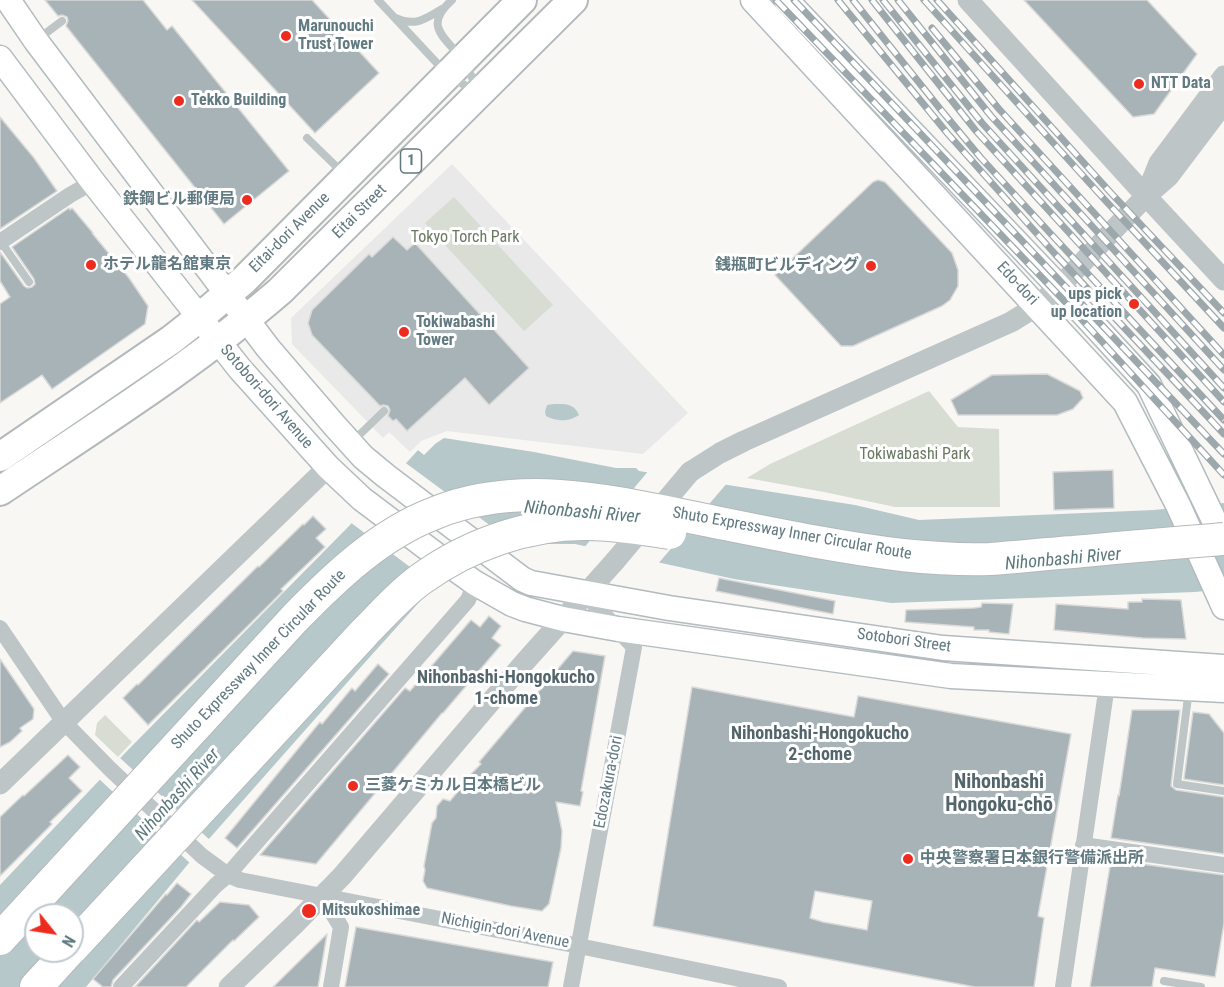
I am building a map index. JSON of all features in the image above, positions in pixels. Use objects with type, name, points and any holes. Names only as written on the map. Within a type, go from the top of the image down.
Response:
[{"type":"highway","name":"1","points":[[456,68],[522,0]]},
{"type":"highway","name":"Eitai Street","points":[[246,320],[280,291],[573,0]]},
{"type":"highway","name":"Eitai-dori Avenue","points":[[0,457],[171,340],[199,318],[260,264],[456,68]]},
{"type":"highway","name":"1","points":[[0,491],[218,342],[246,320]]},
{"type":"highway","name":"Shuto Expressway Inner Circular Route","points":[[0,939],[322,590],[360,557],[388,537],[419,520],[448,508],[510,496],[586,498],[791,537],[900,555],[943,559],[989,559],[1224,540]]},
{"type":"highway","name":"Shuto Expressway Inner Circular Route","points":[[84,935],[365,632],[404,593],[446,563],[498,539],[549,526],[605,525],[676,534],[897,573],[988,580],[1224,560]]},
{"type":"highway","name":"Shuto Expressway Inner Circular Route","points":[[36,987],[58,963]]},
{"type":"main road","name":"Sotobori-dori Avenue","points":[[8,0],[36,41],[267,348],[363,457],[522,579],[531,583],[585,594]]},
{"type":"main road","name":"Edo-dori","points":[[753,0],[1125,402],[1178,504],[1221,601]]},
{"type":"main road","name":"Edo-dori","points":[[786,0],[1149,385],[1224,540]]},
{"type":"main road","name":"Sotobori-dori Avenue","points":[[1,60],[93,182],[240,369],[328,467],[362,499],[475,583],[519,607],[563,619],[618,629]]},
{"type":"main road","name":"Sotobori Street","points":[[585,594],[944,648],[1224,667]]},
{"type":"main road","name":"Sotobori Street","points":[[618,629],[951,676],[1224,690]]},
{"type":"street","points":[[968,0],[1224,279]]},
{"type":"street","points":[[1146,196],[1159,163],[1224,76]]},
{"type":"street","points":[[229,987],[342,876],[690,472],[744,441],[1011,322],[1037,306],[1059,287],[1146,196],[1169,176],[1224,103]]},
{"type":"street","points":[[0,242],[93,182]]},
{"type":"street","points":[[1,782],[328,467]]},
{"type":"street","points":[[121,987],[228,875],[468,600],[475,583]]},
{"type":"street","name":"Edozakura-dori","points":[[571,987],[634,647],[585,594]]},
{"type":"street","name":"Nichigin-dori Avenue","points":[[0,628],[63,721],[202,856],[228,875],[240,880],[579,946],[722,981],[779,987]]},
{"type":"street","points":[[1063,987],[1107,685]]},
{"type":"street","points":[[1083,845],[1224,865]]},
{"type":"street","points":[[322,896],[341,927],[331,987]]},
{"type":"lane","points":[[378,0],[393,16],[456,68],[479,93]]},
{"type":"lane","points":[[393,16],[416,23],[425,20],[452,0]]},
{"type":"lane","points":[[444,7],[438,18],[439,31],[456,68],[479,93]]},
{"type":"lane","points":[[36,41],[62,21]]},
{"type":"lane","points":[[307,138],[347,176]]},
{"type":"lane","points":[[0,242],[29,282]]},
{"type":"lane","points":[[351,443],[384,411]]},
{"type":"lane","points":[[1190,689],[1177,784],[1224,791]]},
{"type":"lane","points":[[1164,981],[1201,987]]},
{"type":"shaded area","points":[[452,164],[688,413],[643,454],[447,431],[421,441],[410,452],[389,432],[383,438],[292,344],[291,318]]},
{"type":"green space","name":"Tokyo Torch Park","points":[[454,197],[553,305],[524,331],[425,223]]},
{"type":"green space","name":"Tokiwabashi Park","points":[[929,391],[958,427],[999,429],[1000,507],[895,507],[747,478],[770,464]]},
{"type":"green space","points":[[105,715],[132,742],[118,757],[95,735],[97,723]]},
{"type":"water","points":[[547,405],[572,406],[579,415],[563,420],[546,416]]},
{"type":"water","name":"Nihonbashi River","points":[[444,438],[616,468],[636,468],[639,471],[855,505],[919,520],[1154,510],[1224,503],[1224,589],[891,603],[734,579],[575,544],[538,544],[529,538],[431,589],[208,840],[86,987],[0,987],[0,885],[127,751],[350,525],[418,450],[424,455]]},
{"type":"pier","points":[[403,461],[522,549],[438,588],[350,522]]},
{"type":"pier","points":[[650,469],[728,482],[657,565],[583,549]]},
{"type":"pier","points":[[120,758],[211,841],[192,865],[99,779]]},
{"type":"building","name":"Tekko Building","points":[[45,0],[143,0],[167,30],[172,26],[289,171],[224,224],[66,26],[67,17],[58,16]]},
{"type":"building","name":"Marunouchi Trust Tower","points":[[192,0],[312,0],[379,73],[315,133]]},
{"type":"building","name":"NTT Data","points":[[1024,0],[1147,0],[1197,54],[1154,114],[1133,117]]},
{"type":"building","points":[[0,117],[34,158],[57,191],[0,229]]},
{"type":"building","name":"銭瓶町ビルディング","points":[[878,180],[885,182],[952,253],[958,270],[958,286],[950,300],[942,306],[853,346],[841,346],[775,275],[873,182]]},
{"type":"building","points":[[69,208],[70,210],[72,208],[93,233],[148,306],[145,324],[52,389],[42,375],[0,403],[0,304],[10,297],[0,281],[0,252],[24,286],[32,287],[35,284],[34,279],[12,247]]},
{"type":"building","name":"Tokiwabashi Tower","points":[[393,237],[407,250],[415,243],[529,368],[489,405],[465,378],[407,431],[396,419],[393,421],[388,416],[390,410],[388,406],[380,406],[312,335],[308,323],[312,310],[369,254],[372,257]]},
{"type":"building","points":[[1047,374],[1080,391],[1083,398],[1073,409],[1057,415],[958,415],[951,400],[992,375]]},
{"type":"building","points":[[1113,470],[1114,508],[1054,510],[1053,472]]},
{"type":"building","points":[[313,516],[326,529],[316,538],[325,547],[148,725],[123,698],[258,566]]},
{"type":"building","points":[[719,578],[835,601],[833,614],[716,591]]},
{"type":"building","points":[[1142,599],[1181,600],[1186,639],[1143,638],[1054,630],[1056,604],[1128,609],[1128,602],[1142,602]]},
{"type":"building","points":[[982,603],[1013,604],[1009,634],[974,630],[974,627],[905,622],[906,610],[974,608],[981,607]]},
{"type":"building","name":"三菱ケミカル日本橋ビル","points":[[489,616],[501,626],[492,638],[501,645],[316,864],[260,855],[405,688],[410,691],[471,620],[480,627]]},
{"type":"building","points":[[573,651],[605,656],[580,806],[556,802],[562,831],[561,848],[549,904],[542,911],[427,888],[423,881],[424,866],[437,806],[443,799],[450,801],[481,764],[479,762]]},
{"type":"building","points":[[0,659],[34,709],[33,719],[20,728],[22,731],[10,742],[0,747]]},
{"type":"building","points":[[378,664],[389,674],[237,848],[225,838],[320,722],[322,724],[352,688],[355,691]]},
{"type":"building","points":[[692,687],[854,717],[858,696],[1071,734],[1038,916],[1044,918],[1034,987],[975,987],[653,926]],"holes":[[[815,891],[872,901],[867,930],[810,918]]]},
{"type":"building","points":[[1132,710],[1180,710],[1171,786],[1176,790],[1224,797],[1224,854],[1111,838]]},
{"type":"building","points":[[1193,712],[1209,714],[1224,733],[1224,785],[1184,779]]},
{"type":"building","points":[[68,755],[80,767],[69,778],[82,791],[0,876],[0,817]]},
{"type":"building","points":[[1111,860],[1224,875],[1224,923],[1215,977],[1155,968],[1152,987],[1090,987]]},
{"type":"building","points":[[177,883],[191,894],[113,980],[111,987],[103,987],[93,979]]},
{"type":"building","points":[[220,902],[249,905],[259,917],[186,987],[135,987],[197,920],[199,922]]},
{"type":"building","points":[[356,927],[553,962],[548,987],[345,987]]},
{"type":"building","points":[[327,934],[318,987],[273,987]]},
{"type":"railway","points":[[776,0],[1073,310],[1224,475]]},
{"type":"railway","points":[[794,0],[1224,454]]},
{"type":"railway","points":[[838,0],[948,134],[1055,254],[1224,434]]},
{"type":"railway","points":[[853,0],[981,158],[1224,420]]},
{"type":"railway","points":[[872,0],[976,131],[1224,402]]},
{"type":"railway","points":[[883,0],[982,123],[1224,388]]},
{"type":"railway","points":[[898,0],[991,116],[1224,370]]},
{"type":"railway","points":[[924,0],[1224,328]]},
{"type":"railway","points":[[937,0],[1111,193],[1224,313]]},
{"type":"railway","points":[[932,28],[999,109],[1224,355]]},
{"type":"place","name":"Marunouchi Trust Tower","points":[[286,36]]},
{"type":"place","name":"NTT Data","points":[[1139,84]]},
{"type":"place","name":"Tekko Building","points":[[179,101]]},
{"type":"place","name":"鉄鋼ビル郵便局","points":[[247,200]]},
{"type":"place","name":"ホテル龍名館東京","points":[[91,265]]},
{"type":"place","name":"銭瓶町ビルディング","points":[[871,266]]},
{"type":"place","name":"ups pick up location","points":[[1134,304]]},
{"type":"place","name":"Tokiwabashi Tower","points":[[404,332]]},
{"type":"place","name":"三菱ケミカル日本橋ビル","points":[[353,786]]},
{"type":"place","name":"中央警察署日本銀行警備派出所","points":[[908,859]]},
{"type":"place","name":"Mitsukoshimae","points":[[309,911]]},
{"type":"district","name":"Nihonbashi-Hongokucho 1-chome","points":[[506,688]]},
{"type":"district","name":"Nihonbashi-Hongokucho 2-chome","points":[[820,744]]},
{"type":"district","name":"Nihonbashi Hongoku-chō","points":[[999,794]]}]
